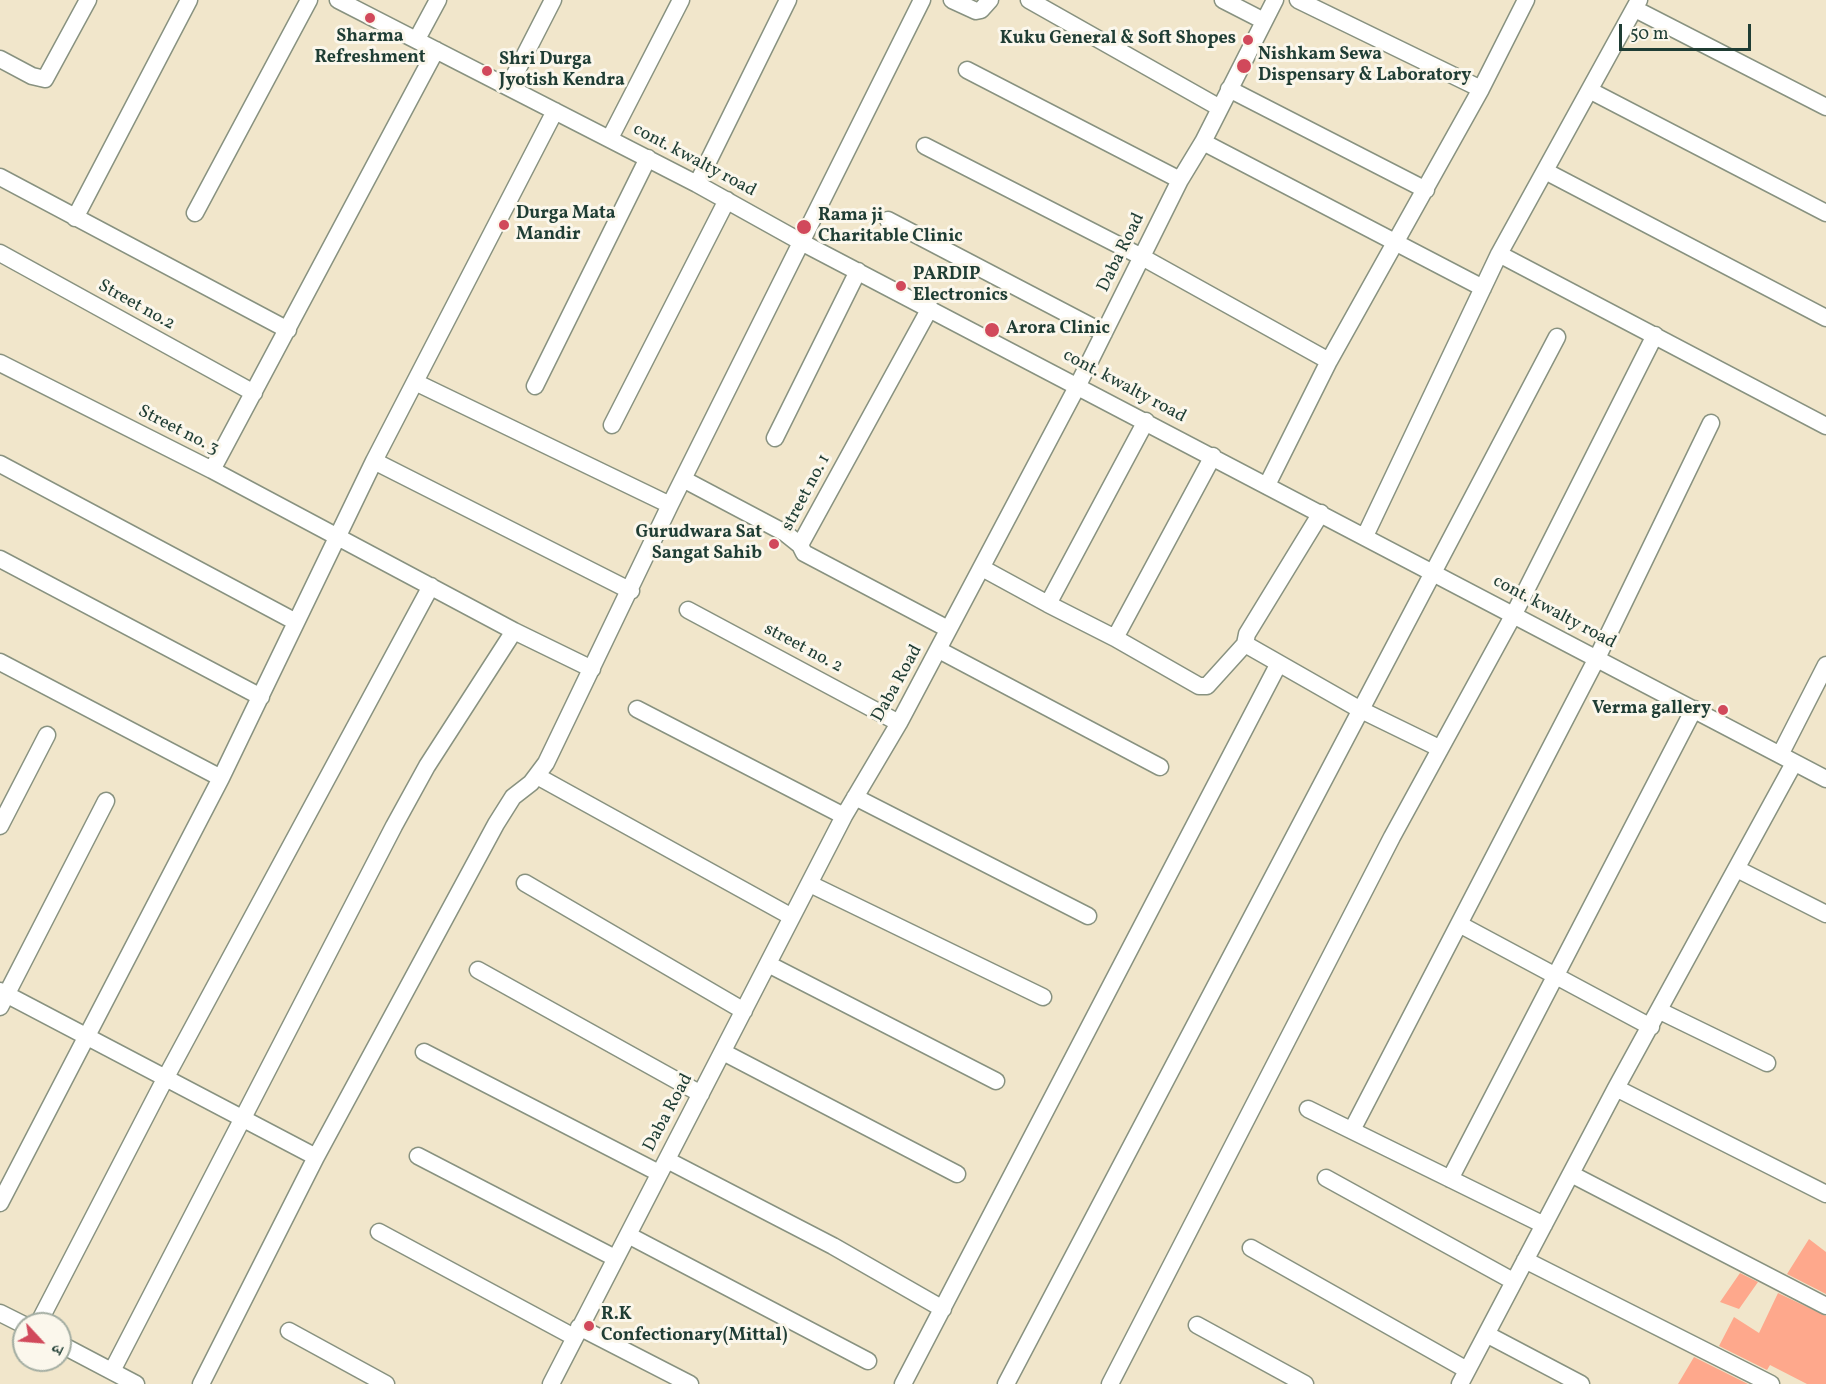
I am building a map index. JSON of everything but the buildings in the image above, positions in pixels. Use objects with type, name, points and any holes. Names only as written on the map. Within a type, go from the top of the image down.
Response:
[{"type":"street","points":[[0,59],[42,79],[49,74],[88,0]]},
{"type":"street","points":[[75,218],[189,0]]},
{"type":"street","points":[[195,213],[309,0]]},
{"type":"street","name":"cont. kwalty road","points":[[338,0],[610,138],[803,243],[1826,778]]},
{"type":"street","points":[[417,39],[438,0]]},
{"type":"street","points":[[509,86],[553,0]]},
{"type":"street","points":[[610,138],[681,0]]},
{"type":"street","points":[[697,184],[788,0]]},
{"type":"street","points":[[201,1384],[316,1157],[507,805],[520,789],[537,776],[546,763],[631,591],[670,505],[803,243],[922,0]]},
{"type":"street","points":[[952,0],[976,11],[981,10],[990,0]]},
{"type":"street","points":[[1029,0],[1220,108]]},
{"type":"street","points":[[1223,0],[1264,21]]},
{"type":"street","name":"Daba Road","points":[[551,1384],[844,816],[939,650],[1078,385],[1180,180],[1203,142],[1275,0]]},
{"type":"street","points":[[1298,0],[1481,89]]},
{"type":"street","points":[[1267,485],[1329,362],[1481,89],[1526,0]]},
{"type":"street","points":[[1365,536],[1499,254],[1547,172],[1637,5],[1826,107]]},
{"type":"street","points":[[212,470],[436,50]]},
{"type":"street","points":[[967,70],[1180,180]]},
{"type":"street","points":[[1229,89],[1426,190]]},
{"type":"street","points":[[1591,91],[1826,213]]},
{"type":"street","points":[[0,1203],[221,778],[374,462],[555,111]]},
{"type":"street","points":[[1203,142],[1483,288]]},
{"type":"street","points":[[925,146],[1142,257],[1329,362]]},
{"type":"street","points":[[535,386],[648,158]]},
{"type":"street","points":[[1547,172],[1826,318]]},
{"type":"street","points":[[0,177],[288,330]]},
{"type":"street","points":[[612,425],[727,200]]},
{"type":"street","points":[[888,220],[1104,333]]},
{"type":"street","name":"Street no.2","points":[[0,253],[254,393]]},
{"type":"street","points":[[1499,254],[1826,426]]},
{"type":"street","points":[[775,438],[858,271]]},
{"type":"street","name":"street no. 1","points":[[930,308],[800,545],[804,553],[948,629]]},
{"type":"street","points":[[1110,1384],[1439,748],[1514,614],[1655,335]]},
{"type":"street","points":[[1006,1384],[1359,709],[1557,337]]},
{"type":"street","name":"Street no. 3","points":[[0,363],[212,470],[514,631],[592,669]]},
{"type":"street","points":[[415,382],[670,505]]},
{"type":"street","points":[[1048,604],[1146,421]]},
{"type":"street","points":[[1352,1130],[1597,658],[1711,423]]},
{"type":"street","points":[[1115,638],[1213,456]]},
{"type":"street","points":[[374,462],[631,591]]},
{"type":"street","points":[[0,464],[297,622]]},
{"type":"street","points":[[683,479],[785,533],[800,545]]},
{"type":"street","points":[[982,568],[1203,687],[1211,683],[1245,644],[1247,634],[1321,513]]},
{"type":"street","points":[[0,559],[261,697]]},
{"type":"street","points":[[44,1312],[166,1077],[430,586]]},
{"type":"street","name":"street no. 2","points":[[688,610],[899,723]]},
{"type":"street","points":[[112,1371],[394,826],[427,766],[514,631]]},
{"type":"street","points":[[1245,644],[1359,709],[1439,748]]},
{"type":"street","points":[[939,650],[1160,768]]},
{"type":"street","points":[[0,662],[221,778]]},
{"type":"street","points":[[903,1384],[1278,664]]},
{"type":"street","points":[[1251,1248],[1463,1377],[1488,1335],[1513,1281],[1616,1088],[1652,1027],[1737,869],[1787,759],[1826,665]]},
{"type":"street","points":[[1450,1179],[1694,709]]},
{"type":"street","points":[[637,710],[844,816]]},
{"type":"street","points":[[0,826],[47,735]]},
{"type":"street","points":[[537,776],[792,917]]},
{"type":"street","points":[[855,797],[1088,916]]},
{"type":"street","points":[[106,801],[2,997],[88,1035],[316,1157]]},
{"type":"street","points":[[1737,869],[1826,914]]},
{"type":"street","points":[[525,883],[744,1011]]},
{"type":"street","points":[[810,884],[1043,997]]},
{"type":"street","points":[[1459,924],[1555,978],[1652,1027]]},
{"type":"street","points":[[768,964],[996,1081]]},
{"type":"street","points":[[478,970],[701,1094]]},
{"type":"street","points":[[1660,1011],[1767,1063]]},
{"type":"street","points":[[424,1052],[833,1246],[943,1309]]},
{"type":"street","points":[[723,1052],[957,1174]]},
{"type":"street","points":[[1616,1088],[1826,1194]]},
{"type":"street","points":[[1308,1109],[1544,1225]]},
{"type":"street","points":[[418,1156],[615,1258]]},
{"type":"street","points":[[1571,1174],[1826,1306]]},
{"type":"street","points":[[1326,1178],[1513,1281]]},
{"type":"street","points":[[379,1232],[577,1332],[690,1384]]},
{"type":"street","points":[[628,1235],[868,1361]]},
{"type":"street","points":[[1525,1260],[1771,1384]]},
{"type":"street","points":[[1197,1324],[1305,1384]]},
{"type":"street","points":[[289,1331],[386,1384]]},
{"type":"street","points":[[1488,1335],[1581,1384]]},
{"type":"street","points":[[72,1350],[136,1384]]},
{"type":"place","name":"Sharma Refreshment","points":[[370,18]]},
{"type":"place","name":"Kuku General & Soft Shopes","points":[[1248,40]]},
{"type":"place","name":"Nishkam Sewa Dispensary & Laboratory","points":[[1244,66]]},
{"type":"place","name":"Shri Durga Jyotish Kendra","points":[[487,71]]},
{"type":"place","name":"Durga Mata Mandir","points":[[504,225]]},
{"type":"place","name":"Rama ji Charitable Clinic","points":[[804,227]]},
{"type":"place","name":"PARDIP Electronics","points":[[901,286]]},
{"type":"place","name":"Arora Clinic","points":[[992,330]]},
{"type":"place","name":"Gurudwara Sat Sangat Sahib","points":[[774,544]]},
{"type":"place","name":"Verma gallery","points":[[1723,710]]},
{"type":"place","name":"R.K Confectionary(Mittal)","points":[[589,1326]]}]
